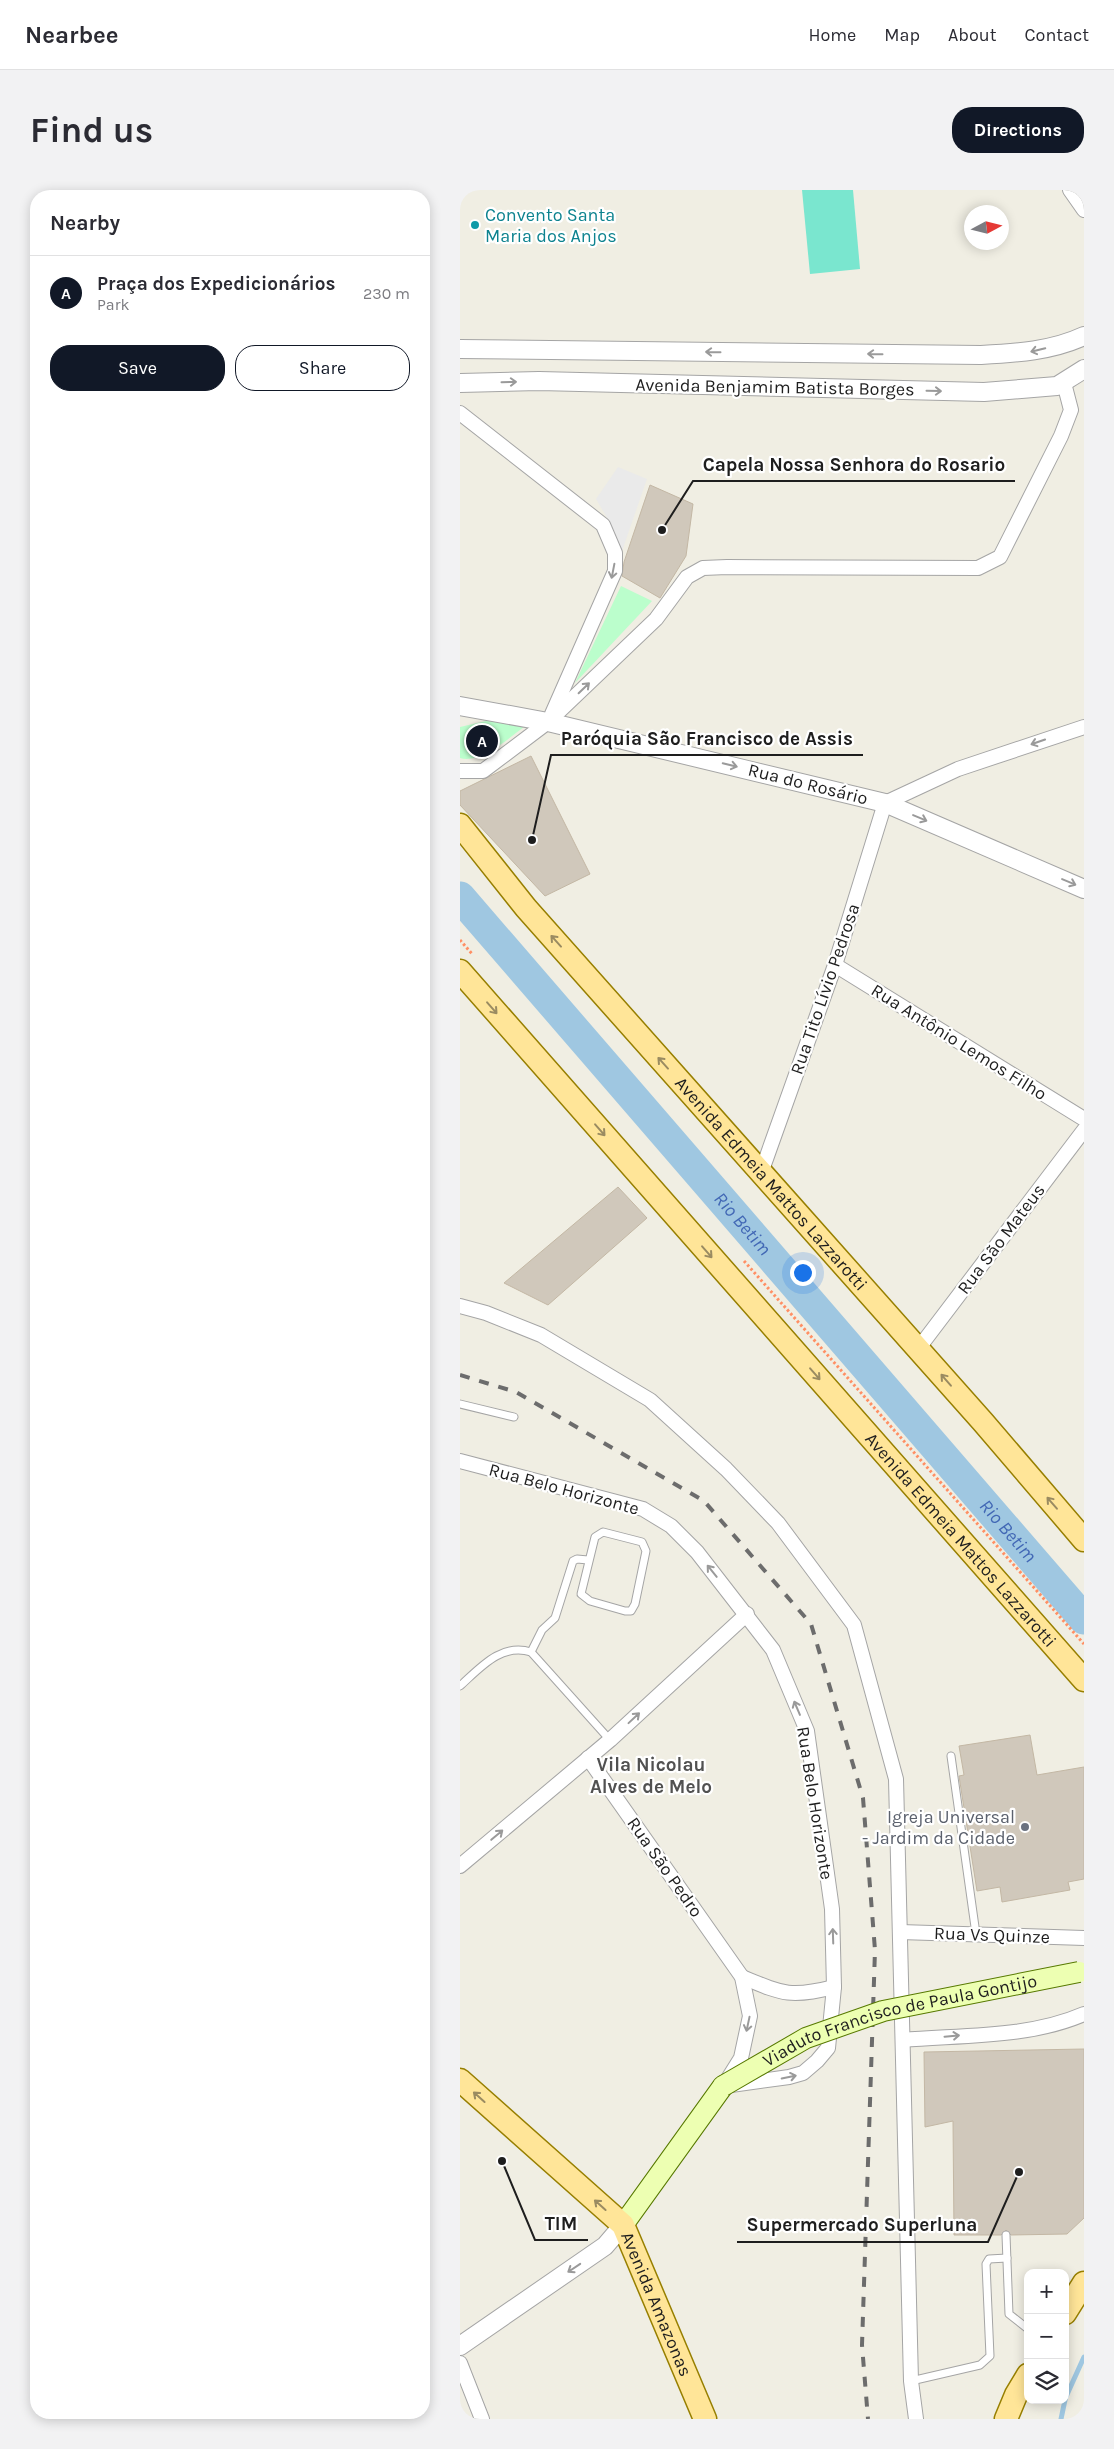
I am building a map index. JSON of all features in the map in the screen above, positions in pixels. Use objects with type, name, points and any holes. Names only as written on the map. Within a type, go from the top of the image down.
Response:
[{"type":"main road","name":"Avenida Edmeia Mattos Lazzarotti","points":[[460,825],[526,908],[918,1349],[1084,1540]]},
{"type":"main road","name":"Avenida Edmeia Mattos Lazzarotti","points":[[470,967],[1084,1680]]},
{"type":"main road","name":"Viaduto Francisco de Paula Gontijo","points":[[723,2086],[806,2038],[883,2011],[1081,1972]]},
{"type":"main road","name":"Avenida Amazonas","points":[[460,2080],[623,2225],[705,2419]]},
{"type":"main road","points":[[623,2225],[723,2086]]},
{"type":"main road","points":[[1069,2307],[1084,2283]]},
{"type":"main road","points":[[1006,2419],[1024,2382]]},
{"type":"street","points":[[1070,190],[1084,210]]},
{"type":"street","name":"Avenida Benjamim Batista Borges","points":[[460,348],[982,355],[1028,353],[1072,342],[1084,336]]},
{"type":"street","name":"Avenida Benjamim Batista Borges","points":[[460,383],[538,381],[984,392],[1022,391],[1057,386],[1084,369]]},
{"type":"street","points":[[460,771],[483,771],[548,722],[656,619],[687,577],[703,568],[978,568],[1000,557],[1061,436],[1071,410],[1064,383]]},
{"type":"street","points":[[460,413],[603,525],[615,553],[615,571],[548,722]]},
{"type":"street","name":"Rua do Rosário","points":[[460,706],[548,722],[884,803],[1084,888]]},
{"type":"street","points":[[460,720],[487,712]]},
{"type":"street","points":[[884,803],[958,769],[1084,726]]},
{"type":"street","name":"Rua Tito Lívio Pedrosa","points":[[761,1173],[835,965],[884,803]]},
{"type":"street","name":"Rua Antônio Lemos Filho","points":[[835,965],[1084,1119]]},
{"type":"street","name":"Rua São Mateus","points":[[918,1349],[1084,1130]]},
{"type":"street","points":[[460,1306],[486,1313],[541,1335],[650,1400],[726,1469],[778,1523],[854,1625],[896,1780],[911,2382],[916,2419]]},
{"type":"street","name":"Rua Belo Horizonte","points":[[460,1460],[643,1509],[671,1526],[697,1552],[773,1650],[807,1731],[832,1909],[834,1987],[828,2048],[803,2073],[789,2078],[723,2086]]},
{"type":"street","points":[[460,1866],[610,1740],[746,1614]]},
{"type":"street","name":"Rua São Pedro","points":[[588,1758],[742,1976],[750,2016],[741,2058],[723,2086]]},
{"type":"street","name":"Rua Vs Quinze","points":[[900,1932],[1084,1938]]},
{"type":"street","points":[[742,1976],[777,1992],[804,1994],[834,1987]]},
{"type":"street","points":[[903,2040],[1025,2030],[1068,2021],[1084,2014]]},
{"type":"street","points":[[460,2346],[605,2246],[623,2225]]},
{"type":"street","points":[[460,2363],[482,2419]]},
{"type":"lane","points":[[460,1404],[514,1417]]},
{"type":"lane","points":[[603,1532],[642,1542],[645,1546],[635,1604],[630,1611],[584,1598],[581,1591],[588,1560],[595,1537],[603,1532]]},
{"type":"lane","points":[[531,1652],[542,1630],[555,1618],[574,1561],[577,1558],[588,1560]]},
{"type":"lane","points":[[460,1686],[479,1668],[503,1652],[518,1648],[531,1652],[610,1740]]},
{"type":"lane","points":[[951,1756],[976,1934]]},
{"type":"lane","points":[[1006,2235],[1009,2314],[1024,2326]]},
{"type":"lane","points":[[911,2382],[980,2365],[990,2356],[986,2264],[989,2259],[1007,2258]]},
{"type":"path","points":[[460,940],[470,967]]},
{"type":"path","points":[[742,1259],[1084,1644]]},
{"type":"green space","points":[[621,586],[652,601],[575,683]]},
{"type":"green space","points":[[486,721],[529,723],[487,753],[468,759],[460,758],[460,727]]},
{"type":"shaded area","points":[[802,190],[853,190],[860,269],[810,274]]},
{"type":"shaded area","points":[[618,467],[647,479],[622,551],[609,521],[596,499]]},
{"type":"building","points":[[650,485],[693,504],[686,556],[660,598],[622,576],[624,562]]},
{"type":"building","points":[[531,756],[590,874],[545,896],[460,805],[460,791]]},
{"type":"building","points":[[618,1187],[647,1218],[548,1305],[504,1283]]},
{"type":"building","name":"Igreja Universal - Jardim da Cidade","points":[[1030,1735],[1037,1775],[1084,1767],[1084,1879],[1068,1882],[1070,1890],[1002,1902],[1000,1887],[977,1891],[959,1776],[964,1775],[959,1746]]},
{"type":"building","points":[[1084,2049],[1084,2218],[1067,2234],[1011,2235],[1006,2230],[1001,2235],[954,2235],[953,2121],[925,2127],[924,2052]]},
{"type":"waterway","name":"Rio Betim","points":[[460,897],[1084,1619]]},
{"type":"waterway","points":[[1069,2390],[1084,2357]]},
{"type":"waterway","points":[[1061,2419],[1064,2404]]},
{"type":"railway","points":[[460,1375],[516,1392],[704,1501],[811,1624],[863,1798],[875,1950],[862,2345],[868,2419]]},
{"type":"place","name":"Convento Santa Maria dos Anjos","points":[[475,225]]},
{"type":"place","name":"Capela Nossa Senhora do Rosario","points":[[662,530]]},
{"type":"place","name":"Praça dos Expedicionários","points":[[482,741]]},
{"type":"place","name":"Paróquia São Francisco de Assis","points":[[532,840]]},
{"type":"place","name":"Igreja Universal - Jardim da Cidade","points":[[1025,1827]]},
{"type":"place","name":"TIM","points":[[502,2161]]},
{"type":"place","name":"Supermercado Superluna","points":[[1019,2172]]},
{"type":"district","name":"Vila Nicolau Alves de Melo","points":[[651,1776]]}]
